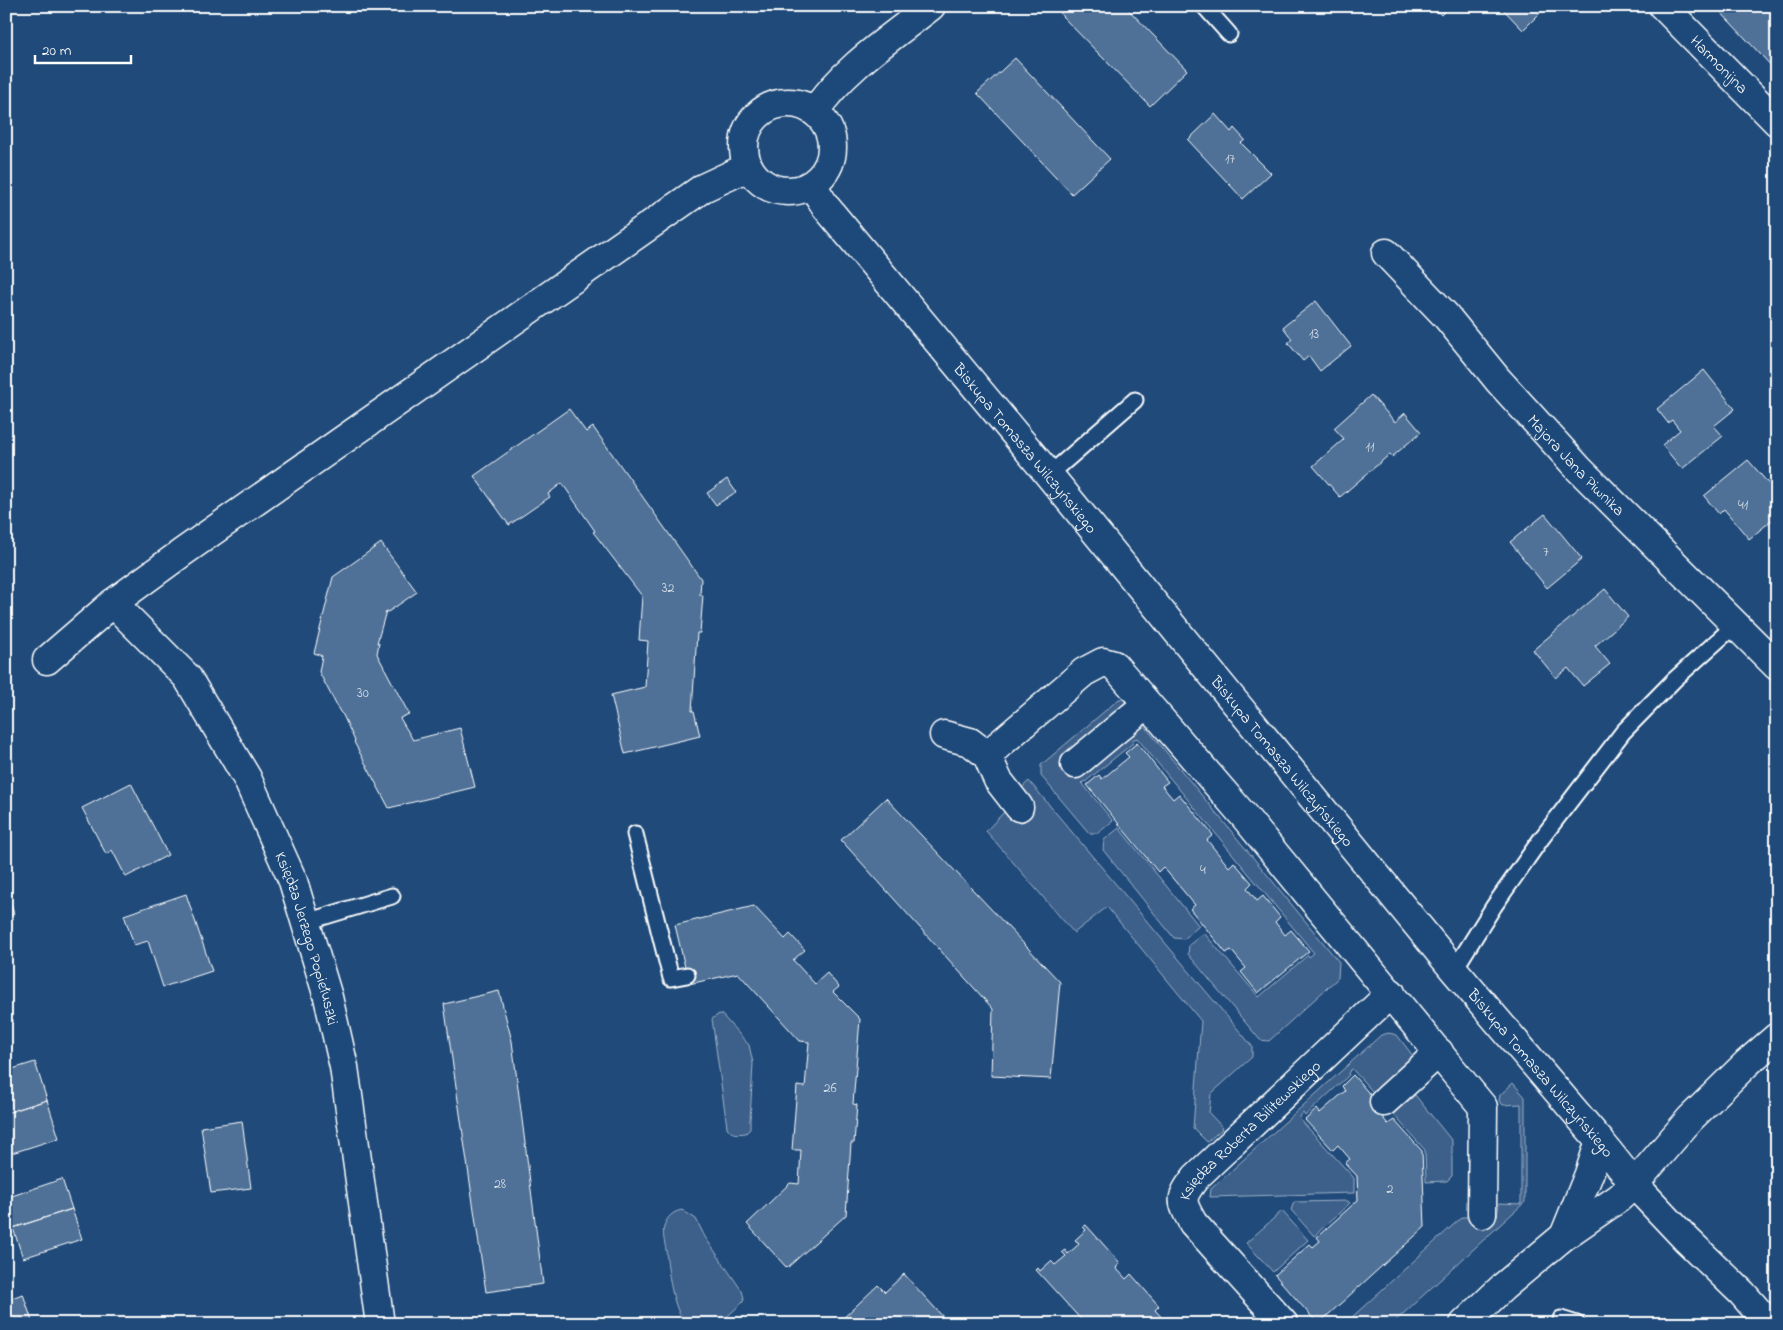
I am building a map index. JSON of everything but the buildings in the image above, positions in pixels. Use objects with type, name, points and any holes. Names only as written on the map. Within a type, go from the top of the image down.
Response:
[{"type":"street","points":[[814,111],[832,88],[931,6]]},
{"type":"street","name":"Harmonijna","points":[[1663,6],[1777,122]]},
{"type":"street","points":[[788,103],[802,105],[814,111],[825,122],[831,134],[833,149],[830,163],[823,175],[812,185],[798,191],[783,191],[769,187],[757,179],[748,167],[744,152],[745,138],[751,124],[761,113],[774,106],[788,103]]},
{"type":"street","points":[[48,660],[113,603],[703,188],[748,167]]},
{"type":"street","name":"Biskupa Tomasza Wilczyńskiego","points":[[812,185],[826,207],[1049,475],[1454,970],[1600,1141],[1634,1184],[1686,1239],[1742,1293],[1769,1324]]},
{"type":"street","name":"Majora Jana Piwnika","points":[[1386,253],[1446,316],[1498,380],[1579,469],[1777,666]]},
{"type":"street","name":"Księdza Jerzego Popiełuszki","points":[[113,603],[187,677],[247,778],[293,881],[328,997],[344,1067],[380,1324]]},
{"type":"street","points":[[987,755],[1084,672],[1103,662],[1114,665],[1244,816],[1483,1106],[1482,1214]]},
{"type":"street","points":[[1075,764],[1148,704]]},
{"type":"street","points":[[944,735],[970,742],[987,755],[998,780],[1019,807]]},
{"type":"street","name":"Księdza Roberta Bilitewskiego","points":[[1284,1324],[1193,1223],[1183,1206],[1185,1191],[1196,1177],[1391,993]]},
{"type":"street","points":[[1464,1324],[1564,1236],[1619,1198],[1634,1184],[1690,1119],[1747,1063],[1777,1037]]},
{"type":"street","points":[[1384,1102],[1439,1052]]},
{"type":"street","points":[[1564,1236],[1600,1141]]},
{"type":"lane","points":[[1204,6],[1229,34]]},
{"type":"lane","points":[[1049,475],[1135,400]]},
{"type":"lane","points":[[1454,970],[1540,839],[1623,732],[1674,680],[1735,626]]},
{"type":"lane","points":[[635,834],[671,978],[687,975]]},
{"type":"lane","points":[[306,922],[392,896]]},
{"type":"lane","points":[[1561,1319],[1577,1324]]},
{"type":"shaded area","points":[[1119,699],[1123,699],[1126,703],[1062,756],[1080,777],[1143,724],[1339,962],[1338,978],[1269,1041],[1260,1040],[1188,954],[1189,945],[1204,933],[1259,997],[1308,955],[1309,957],[1314,953],[1137,738],[1132,740],[1133,743],[1082,783],[1113,821],[1098,833],[1089,833],[1041,776],[1041,765]]},
{"type":"shaded area","points":[[1029,781],[1252,1046],[1252,1057],[1211,1094],[1209,1113],[1223,1128],[1207,1142],[1193,1128],[1201,1021],[1107,907],[1074,933],[986,831],[1005,811],[1015,822],[1031,808],[1018,791]]},
{"type":"shaded area","points":[[1119,828],[1199,926],[1184,939],[1174,938],[1103,850],[1104,840]]},
{"type":"shaded area","points":[[719,1014],[749,1045],[753,1063],[750,1129],[746,1133],[732,1133],[727,1127],[712,1019]]},
{"type":"shaded area","points":[[1389,1033],[1397,1035],[1413,1056],[1373,1092],[1352,1069],[1348,1073],[1349,1075],[1305,1116],[1303,1113],[1299,1118],[1354,1178],[1354,1193],[1210,1197],[1211,1189],[1381,1035]]},
{"type":"shaded area","points":[[1513,1083],[1525,1097],[1525,1202],[1392,1324],[1338,1324],[1344,1318],[1351,1318],[1462,1217],[1497,1217],[1499,1203],[1521,1204],[1521,1104],[1503,1105],[1499,1101],[1500,1095]]},
{"type":"shaded area","points":[[1415,1095],[1452,1141],[1452,1176],[1447,1181],[1426,1182],[1425,1150],[1393,1114]]},
{"type":"shaded area","points":[[1348,1201],[1350,1203],[1314,1236],[1291,1210],[1294,1202]]},
{"type":"shaded area","points":[[682,1210],[696,1219],[705,1237],[742,1291],[743,1302],[719,1324],[686,1323],[677,1309],[663,1230],[670,1216]]},
{"type":"shaded area","points":[[1282,1211],[1308,1240],[1273,1272],[1246,1243]]}]
